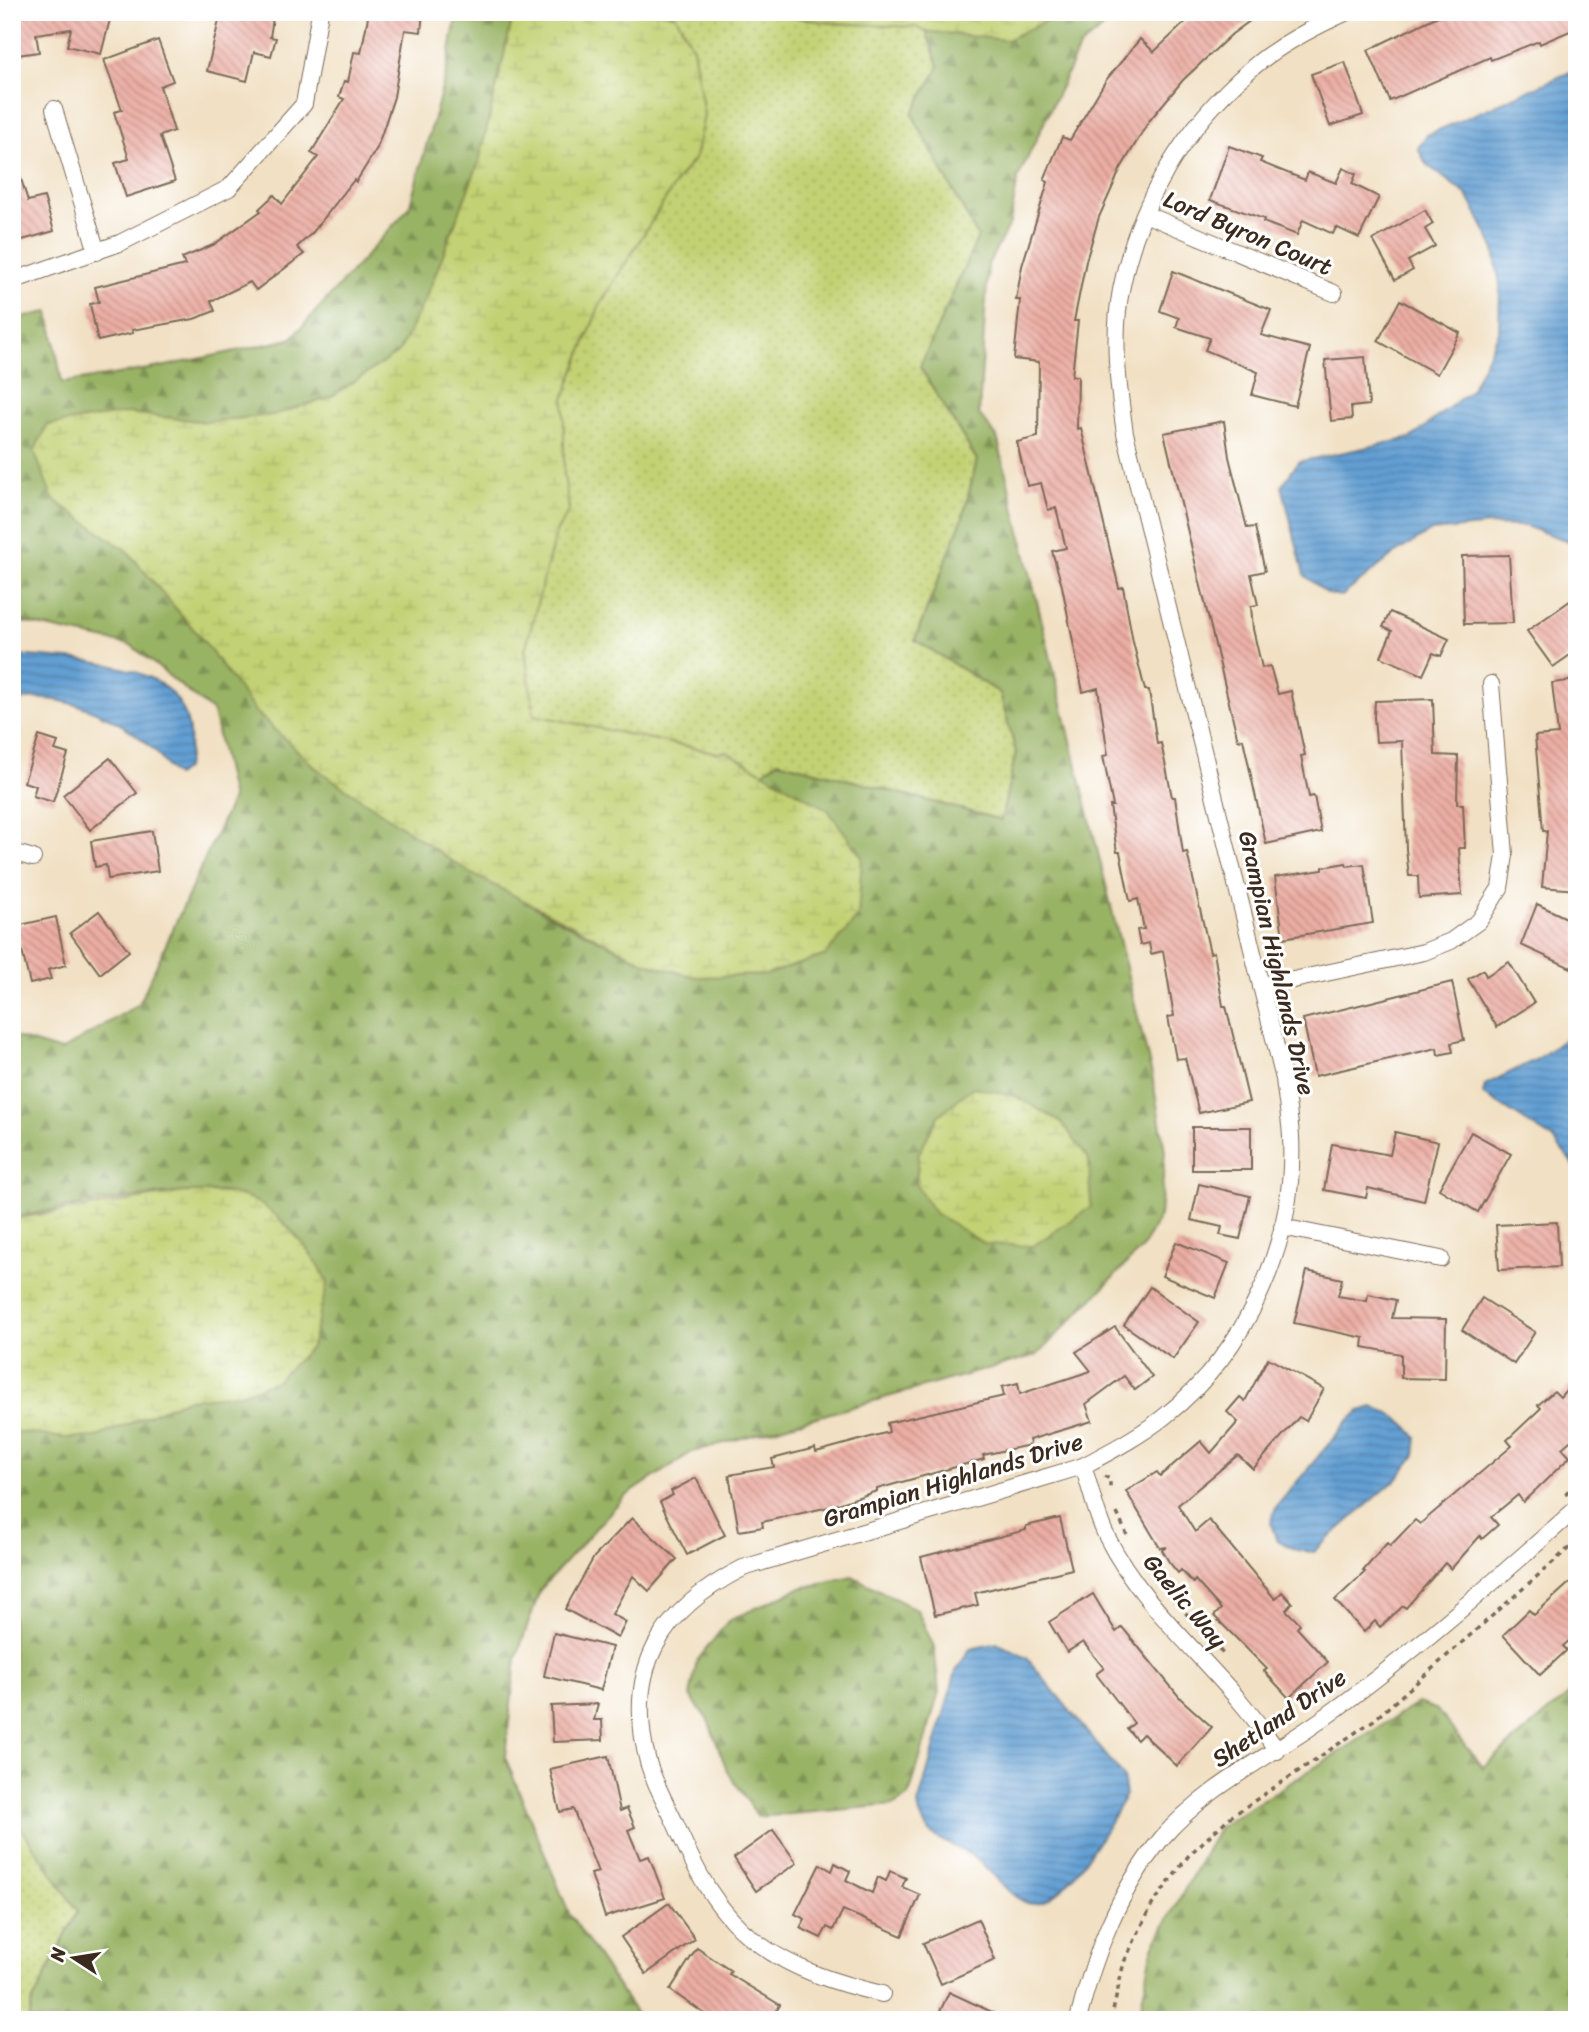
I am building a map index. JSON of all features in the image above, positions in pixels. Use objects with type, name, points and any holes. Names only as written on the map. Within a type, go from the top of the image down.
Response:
[{"type":"street","points":[[12,281],[120,243],[229,188],[304,104],[320,12]]},
{"type":"street","name":"Grampian Highlands Drive","points":[[882,1994],[832,1982],[788,1963],[754,1940],[737,1924],[699,1878],[649,1764],[640,1717],[643,1685],[656,1642],[680,1609],[707,1586],[743,1568],[1083,1466],[1131,1440],[1166,1415],[1203,1379],[1239,1332],[1261,1294],[1282,1227],[1291,1138],[1284,1079],[1123,422],[1117,377],[1121,291],[1134,238],[1185,139],[1251,68],[1318,25],[1347,12]]},
{"type":"street","points":[[54,109],[97,252]]},
{"type":"street","name":"Lord Byron Court","points":[[1145,215],[1334,293]]},
{"type":"street","points":[[1261,987],[1424,952],[1451,941],[1479,921],[1500,888],[1505,855],[1491,684]]},
{"type":"street","points":[[12,852],[33,858]]},
{"type":"street","points":[[1282,1227],[1441,1259]]},
{"type":"street","name":"Gaelic Way","points":[[1083,1466],[1106,1536],[1139,1587],[1260,1724],[1277,1751]]},
{"type":"street","name":"Shetland Drive","points":[[1078,2020],[1093,1960],[1121,1901],[1163,1838],[1221,1784],[1277,1751],[1446,1625],[1577,1508]]},
{"type":"path","points":[[1083,1466],[1110,1479],[1110,1497]]},
{"type":"path","points":[[1558,1501],[1577,1483]]},
{"type":"path","points":[[1115,1508],[1129,1539]]},
{"type":"path","points":[[1111,2020],[1124,1962],[1152,1905],[1189,1855],[1229,1818],[1374,1720],[1577,1541]]},
{"type":"path","points":[[1164,1589],[1233,1666]]},
{"type":"path","points":[[1268,1707],[1277,1717],[1294,1717]]},
{"type":"green space","points":[[457,12],[514,12],[479,162],[428,293],[399,352],[329,398],[273,415],[207,422],[127,413],[53,499],[127,551],[202,639],[256,712],[317,769],[546,914],[646,963],[696,977],[765,975],[826,955],[827,810],[761,774],[778,761],[1001,820],[1016,752],[1000,693],[915,640],[963,517],[977,460],[920,367],[978,237],[912,114],[939,67],[926,31],[1007,40],[1063,12],[1121,12],[1079,48],[1018,178],[1010,223],[988,264],[979,414],[997,437],[1152,1075],[1165,1151],[1160,1216],[1142,1248],[1037,1355],[692,1452],[623,1498],[540,1590],[516,1659],[505,1757],[569,1913],[640,2020],[29,2020],[32,2003],[78,1911],[12,1815],[12,1431],[65,1438],[97,1437],[187,1399],[240,1394],[318,1312],[328,1282],[303,1244],[281,1221],[242,1196],[197,1192],[165,1194],[94,1203],[12,1219],[12,1036],[61,1051],[139,1004],[232,799],[213,712],[131,645],[12,620],[12,319],[49,312],[62,383],[161,367],[291,339],[409,208],[446,74]]},
{"type":"green space","points":[[514,12],[661,12],[676,16],[693,48],[704,115],[695,158],[678,179],[600,304],[564,398],[564,475],[569,510],[556,532],[525,650],[534,715],[718,753],[726,751],[828,810],[862,857],[858,917],[826,955],[765,975],[696,977],[646,963],[470,873],[317,769],[256,712],[202,639],[127,551],[53,499],[34,451],[48,425],[127,413],[207,422],[273,415],[329,398],[399,352],[428,293],[479,162]]},
{"type":"green space","points":[[667,12],[783,12],[787,16],[831,23],[916,27],[926,31],[940,67],[912,114],[978,237],[920,367],[977,460],[963,517],[915,639],[1000,693],[1016,752],[1002,820],[778,761],[761,774],[726,751],[719,753],[534,715],[525,650],[556,532],[569,510],[564,475],[564,398],[600,304],[678,179],[695,158],[704,115],[693,48],[676,16]]},
{"type":"green space","points":[[783,12],[1063,12],[1007,40],[924,31],[916,27],[831,23],[787,16]]},
{"type":"green space","points":[[973,1087],[1015,1096],[1061,1122],[1089,1159],[1091,1207],[1033,1246],[985,1244],[935,1213],[916,1185],[919,1153],[938,1116]]},
{"type":"green space","points":[[185,1192],[233,1194],[253,1200],[279,1219],[302,1244],[328,1282],[311,1347],[276,1381],[240,1394],[187,1399],[97,1437],[65,1438],[12,1431],[12,1219]]},
{"type":"green space","points":[[852,1576],[917,1610],[934,1647],[939,1692],[909,1796],[894,1805],[758,1817],[727,1770],[708,1720],[690,1696],[697,1661],[728,1621],[797,1589]]},
{"type":"green space","points":[[1577,1688],[1577,2020],[1138,2020],[1153,1947],[1219,1827],[1418,1703],[1436,1709],[1483,1767]]},
{"type":"green space","points":[[12,1815],[78,1911],[32,2003],[29,2020],[12,2020]]},
{"type":"water","points":[[1577,69],[1577,544],[1525,526],[1489,525],[1432,531],[1397,552],[1342,596],[1328,594],[1304,575],[1282,486],[1298,462],[1411,438],[1471,390],[1499,332],[1500,285],[1493,245],[1467,195],[1426,164],[1418,148],[1427,135]]},
{"type":"water","points":[[12,655],[106,664],[137,672],[162,685],[180,704],[189,732],[186,768],[176,776],[142,739],[89,709],[50,699],[12,702]]},
{"type":"water","points":[[1577,1030],[1577,1169],[1553,1139],[1483,1094],[1485,1085],[1539,1058]]},
{"type":"water","points":[[1373,1407],[1398,1418],[1417,1438],[1415,1455],[1399,1477],[1313,1552],[1296,1550],[1276,1539],[1271,1523],[1276,1507],[1347,1422],[1360,1411]]},
{"type":"water","points":[[997,1643],[1027,1658],[1123,1776],[1126,1795],[1083,1864],[1054,1896],[1039,1903],[1025,1902],[1017,1898],[977,1859],[936,1837],[924,1825],[918,1805],[956,1671],[970,1649]]},
{"type":"building","points":[[12,12],[112,12],[101,54],[67,46],[71,29],[36,34],[39,52],[17,55]]},
{"type":"building","points":[[221,12],[274,12],[270,37],[276,38],[271,56],[254,52],[247,81],[207,71]]},
{"type":"building","points":[[369,12],[423,12],[421,32],[405,30],[394,97],[377,148],[356,182],[354,180],[313,232],[297,247],[304,254],[256,290],[250,282],[211,301],[215,311],[194,319],[132,330],[133,333],[98,341],[90,304],[99,302],[95,287],[185,265],[182,258],[213,245],[261,211],[259,209],[274,195],[282,204],[318,157],[311,153],[344,99],[339,97],[344,81],[348,82],[354,52],[361,53]]},
{"type":"building","points":[[1196,12],[1262,12],[1232,34],[1183,80],[1149,121],[1121,168],[1099,217],[1086,261],[1074,321],[1078,321],[1072,376],[1078,376],[1077,429],[1081,428],[1119,588],[1123,587],[1145,690],[1149,690],[1157,744],[1161,743],[1172,797],[1175,797],[1183,853],[1187,852],[1210,953],[1214,952],[1223,1006],[1226,1006],[1249,1102],[1199,1113],[1185,1058],[1176,1059],[1168,1017],[1174,1016],[1163,951],[1151,954],[1149,943],[1140,945],[1137,930],[1144,929],[1138,899],[1130,901],[1120,852],[1117,852],[1110,806],[1113,806],[1103,756],[1108,755],[1098,688],[1083,692],[1062,586],[1052,551],[1066,548],[1056,508],[1048,510],[1041,483],[1027,486],[1017,442],[1038,437],[1039,362],[1014,359],[1020,300],[1016,300],[1022,266],[1048,182],[1044,180],[1062,137],[1070,140],[1106,80],[1140,39],[1154,52]]},
{"type":"building","points":[[1446,12],[1577,12],[1577,28],[1540,44],[1539,41],[1491,60],[1490,57],[1390,101],[1368,50]]},
{"type":"building","points":[[158,40],[173,81],[160,86],[174,131],[160,136],[175,181],[126,197],[115,163],[129,159],[114,112],[122,110],[104,60]]},
{"type":"building","points":[[1345,62],[1363,115],[1330,126],[1311,74]]},
{"type":"building","points":[[1229,146],[1262,158],[1260,162],[1305,180],[1308,172],[1336,183],[1343,168],[1356,174],[1352,184],[1379,197],[1359,238],[1336,227],[1333,234],[1303,220],[1297,235],[1263,222],[1264,219],[1210,200]]},
{"type":"building","points":[[16,163],[28,201],[44,197],[54,231],[12,243],[12,164]]},
{"type":"building","points":[[1425,210],[1433,224],[1425,229],[1435,246],[1408,261],[1413,270],[1395,280],[1373,240]]},
{"type":"building","points":[[1173,271],[1271,310],[1261,335],[1310,348],[1295,406],[1252,395],[1258,372],[1205,350],[1210,338],[1176,327],[1179,318],[1160,311]]},
{"type":"building","points":[[1400,300],[1460,333],[1437,374],[1378,341]]},
{"type":"building","points":[[1365,357],[1369,405],[1351,407],[1352,419],[1331,421],[1325,360]]},
{"type":"building","points":[[1224,421],[1229,457],[1247,528],[1255,527],[1265,571],[1251,574],[1258,605],[1251,606],[1253,629],[1262,668],[1270,666],[1278,694],[1291,691],[1305,755],[1301,756],[1309,797],[1314,796],[1321,832],[1266,844],[1243,739],[1238,740],[1164,433]]},
{"type":"building","points":[[1509,555],[1513,623],[1464,624],[1462,556]]},
{"type":"building","points":[[1577,596],[1577,650],[1553,667],[1527,631]]},
{"type":"building","points":[[1390,612],[1449,639],[1441,656],[1433,653],[1423,675],[1381,657],[1392,631],[1383,627]]},
{"type":"building","points":[[1577,680],[1577,890],[1542,887],[1547,831],[1543,831],[1535,736],[1558,734],[1552,683]]},
{"type":"building","points":[[1433,699],[1435,755],[1458,756],[1457,804],[1463,804],[1465,848],[1459,848],[1462,895],[1419,898],[1418,876],[1409,876],[1406,849],[1402,741],[1376,742],[1375,701]]},
{"type":"building","points":[[39,736],[58,742],[55,750],[68,754],[53,802],[33,796],[36,786],[24,782]]},
{"type":"building","points":[[110,758],[137,793],[90,830],[63,795]]},
{"type":"building","points":[[152,831],[158,871],[108,879],[106,865],[95,867],[91,841]]},
{"type":"building","points":[[1346,863],[1347,866],[1364,864],[1373,923],[1283,938],[1275,877],[1323,870],[1323,867]]},
{"type":"building","points":[[1537,904],[1577,923],[1577,956],[1571,968],[1521,945]]},
{"type":"building","points":[[99,911],[129,951],[100,974],[70,933]]},
{"type":"building","points":[[56,917],[66,965],[48,970],[51,979],[30,984],[16,926]]},
{"type":"building","points":[[1509,962],[1534,1003],[1497,1027],[1468,979],[1483,970],[1486,976]]},
{"type":"building","points":[[1452,982],[1464,1040],[1451,1043],[1453,1052],[1438,1055],[1437,1048],[1315,1076],[1303,1019]]},
{"type":"building","points":[[1192,1127],[1251,1127],[1251,1170],[1192,1170]]},
{"type":"building","points":[[1395,1132],[1438,1142],[1424,1201],[1368,1188],[1366,1198],[1324,1190],[1332,1144],[1390,1155]]},
{"type":"building","points":[[1471,1132],[1511,1154],[1478,1212],[1439,1189]]},
{"type":"building","points":[[1199,1184],[1250,1196],[1240,1239],[1220,1235],[1222,1227],[1191,1220]]},
{"type":"building","points":[[1557,1222],[1559,1267],[1499,1270],[1496,1225]]},
{"type":"building","points":[[1176,1242],[1229,1263],[1215,1298],[1162,1276]]},
{"type":"building","points":[[1307,1271],[1342,1279],[1338,1296],[1367,1301],[1368,1294],[1396,1300],[1392,1318],[1446,1319],[1445,1379],[1401,1378],[1401,1354],[1363,1347],[1364,1338],[1294,1323]]},
{"type":"building","points":[[1150,1287],[1199,1322],[1173,1359],[1124,1325]]},
{"type":"building","points":[[1482,1298],[1535,1332],[1514,1364],[1462,1330]]},
{"type":"building","points":[[1115,1327],[1152,1377],[1135,1390],[1124,1376],[1086,1404],[1092,1421],[1029,1440],[1030,1445],[983,1455],[984,1459],[877,1489],[829,1507],[762,1522],[763,1527],[739,1531],[729,1475],[774,1467],[772,1459],[815,1448],[816,1452],[889,1432],[887,1423],[1004,1396],[1002,1387],[1018,1383],[1020,1394],[1091,1371],[1076,1352]]},
{"type":"building","points":[[1268,1358],[1324,1389],[1306,1421],[1299,1417],[1253,1469],[1238,1455],[1178,1505],[1195,1532],[1209,1520],[1275,1599],[1282,1592],[1292,1603],[1286,1610],[1300,1624],[1297,1628],[1328,1662],[1289,1698],[1264,1671],[1267,1669],[1214,1616],[1221,1609],[1195,1580],[1193,1583],[1181,1570],[1178,1573],[1169,1562],[1162,1550],[1167,1547],[1160,1548],[1126,1491],[1157,1472],[1160,1476],[1201,1441],[1211,1453],[1238,1422],[1227,1412],[1240,1397],[1245,1401]]},
{"type":"building","points":[[1577,1377],[1577,1435],[1562,1448],[1570,1457],[1523,1502],[1518,1495],[1491,1517],[1498,1525],[1482,1539],[1480,1536],[1451,1569],[1445,1563],[1406,1608],[1403,1606],[1380,1627],[1375,1621],[1364,1632],[1335,1600],[1365,1572],[1363,1571],[1387,1543],[1390,1546],[1415,1520],[1420,1524],[1512,1446],[1507,1440],[1541,1408],[1538,1405],[1554,1391],[1560,1397]]},
{"type":"building","points":[[696,1478],[725,1535],[687,1555],[660,1502],[673,1495],[671,1491]]},
{"type":"building","points":[[632,1518],[677,1559],[649,1591],[633,1576],[612,1614],[626,1622],[618,1638],[565,1609],[594,1557]]},
{"type":"building","points":[[1060,1518],[1072,1569],[975,1593],[978,1605],[935,1615],[921,1557],[1026,1530],[1026,1526]]},
{"type":"building","points":[[1577,1576],[1577,1634],[1563,1646],[1567,1650],[1540,1675],[1503,1635],[1529,1610],[1534,1615]]},
{"type":"building","points":[[1093,1594],[1116,1632],[1122,1627],[1181,1699],[1212,1727],[1177,1766],[1143,1734],[1137,1740],[1127,1729],[1134,1723],[1096,1674],[1104,1668],[1083,1642],[1067,1652],[1049,1622]]},
{"type":"building","points":[[554,1633],[612,1647],[601,1690],[544,1676]]},
{"type":"building","points":[[598,1704],[594,1720],[602,1720],[603,1740],[553,1742],[551,1706]]},
{"type":"building","points":[[608,1756],[620,1811],[627,1808],[635,1827],[628,1830],[640,1859],[649,1856],[665,1898],[605,1917],[591,1874],[598,1872],[573,1809],[560,1812],[550,1769]]},
{"type":"building","points":[[773,1830],[797,1863],[756,1891],[734,1858]]},
{"type":"building","points":[[835,1863],[850,1871],[846,1880],[872,1893],[878,1877],[886,1881],[890,1871],[906,1878],[902,1887],[920,1895],[902,1936],[843,1910],[833,1930],[827,1927],[821,1938],[800,1928],[805,1919],[795,1914],[820,1864],[832,1871]]},
{"type":"building","points":[[669,1903],[695,1939],[646,1974],[621,1937]]},
{"type":"building","points":[[978,1919],[995,1960],[941,1984],[923,1943]]},
{"type":"building","points":[[697,1948],[731,1971],[729,1974],[780,2005],[771,2020],[714,2020],[670,1990]]},
{"type":"building","points":[[949,1992],[1009,2020],[936,2020]]}]
